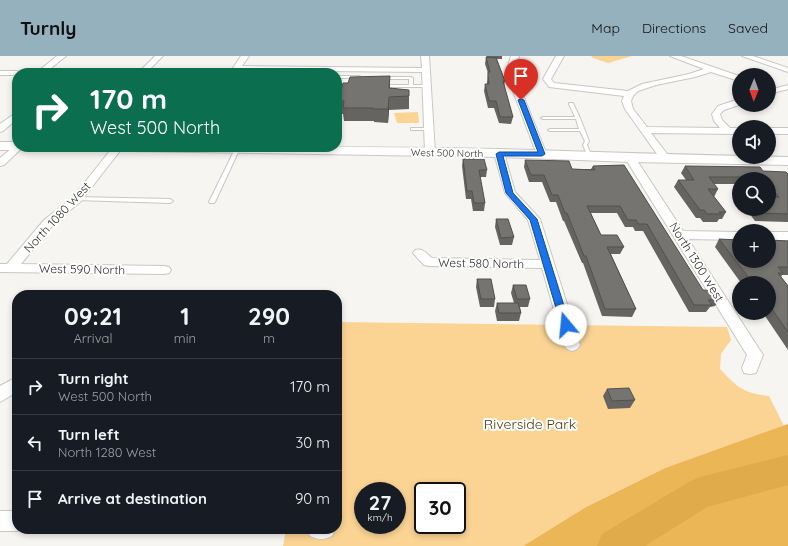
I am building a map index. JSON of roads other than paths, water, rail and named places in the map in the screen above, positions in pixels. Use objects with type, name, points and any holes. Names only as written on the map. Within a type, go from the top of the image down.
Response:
[{"type":"street","points":[[46,68],[62,56]]},
{"type":"street","points":[[147,68],[159,56]]},
{"type":"street","points":[[245,56],[237,68],[326,68]]},
{"type":"street","points":[[425,56],[430,153]]},
{"type":"street","points":[[515,56],[511,69],[511,75],[542,154]]},
{"type":"street","points":[[560,56],[548,79],[552,85],[629,94],[646,85],[692,76],[711,69]]},
{"type":"street","points":[[674,56],[732,76]]},
{"type":"street","points":[[746,56],[788,70]]},
{"type":"street","points":[[342,69],[425,70]]},
{"type":"street","points":[[0,73],[12,73]]},
{"type":"street","points":[[776,90],[788,87]]},
{"type":"street","points":[[629,94],[626,101],[627,105],[666,159]]},
{"type":"street","points":[[728,131],[718,121],[716,114],[721,108],[732,104]]},
{"type":"street","points":[[0,129],[12,119]]},
{"type":"street","points":[[645,130],[732,131]]},
{"type":"street","points":[[776,131],[788,131]]},
{"type":"street","points":[[0,146],[12,146]]},
{"type":"street","points":[[0,163],[12,151]]},
{"type":"street","name":"West 500 North","points":[[342,151],[542,154],[590,157],[788,161]]},
{"type":"street","name":"North 1080 West","points":[[5,268],[48,223],[77,198],[114,152]]},
{"type":"street","points":[[499,154],[510,193],[534,219],[572,345]]},
{"type":"street","name":"North 1300 West","points":[[630,158],[755,355],[750,368]]},
{"type":"street","points":[[680,235],[732,236]]},
{"type":"street","points":[[776,236],[788,236]]},
{"type":"street","name":"West 580 North","points":[[419,253],[429,262],[547,264]]},
{"type":"street","name":"West 590 North","points":[[5,268],[164,270]]},
{"type":"street","points":[[0,521],[12,521]]},
{"type":"lane","points":[[342,77],[363,77]]},
{"type":"lane","points":[[379,78],[411,78],[411,86]]},
{"type":"lane","points":[[342,85],[359,86]]},
{"type":"lane","points":[[374,86],[426,86]]},
{"type":"lane","points":[[571,104],[587,141],[585,145],[590,157]]},
{"type":"lane","points":[[543,118],[578,118]]},
{"type":"lane","points":[[413,129],[429,129]]},
{"type":"lane","points":[[550,130],[581,130]]},
{"type":"lane","points":[[212,202],[236,152]]},
{"type":"lane","points":[[77,198],[170,201]]},
{"type":"waterway","points":[[614,546],[700,493],[788,470]]},
{"type":"park label","name":"Riverside Park","points":[[530,424]]}]
